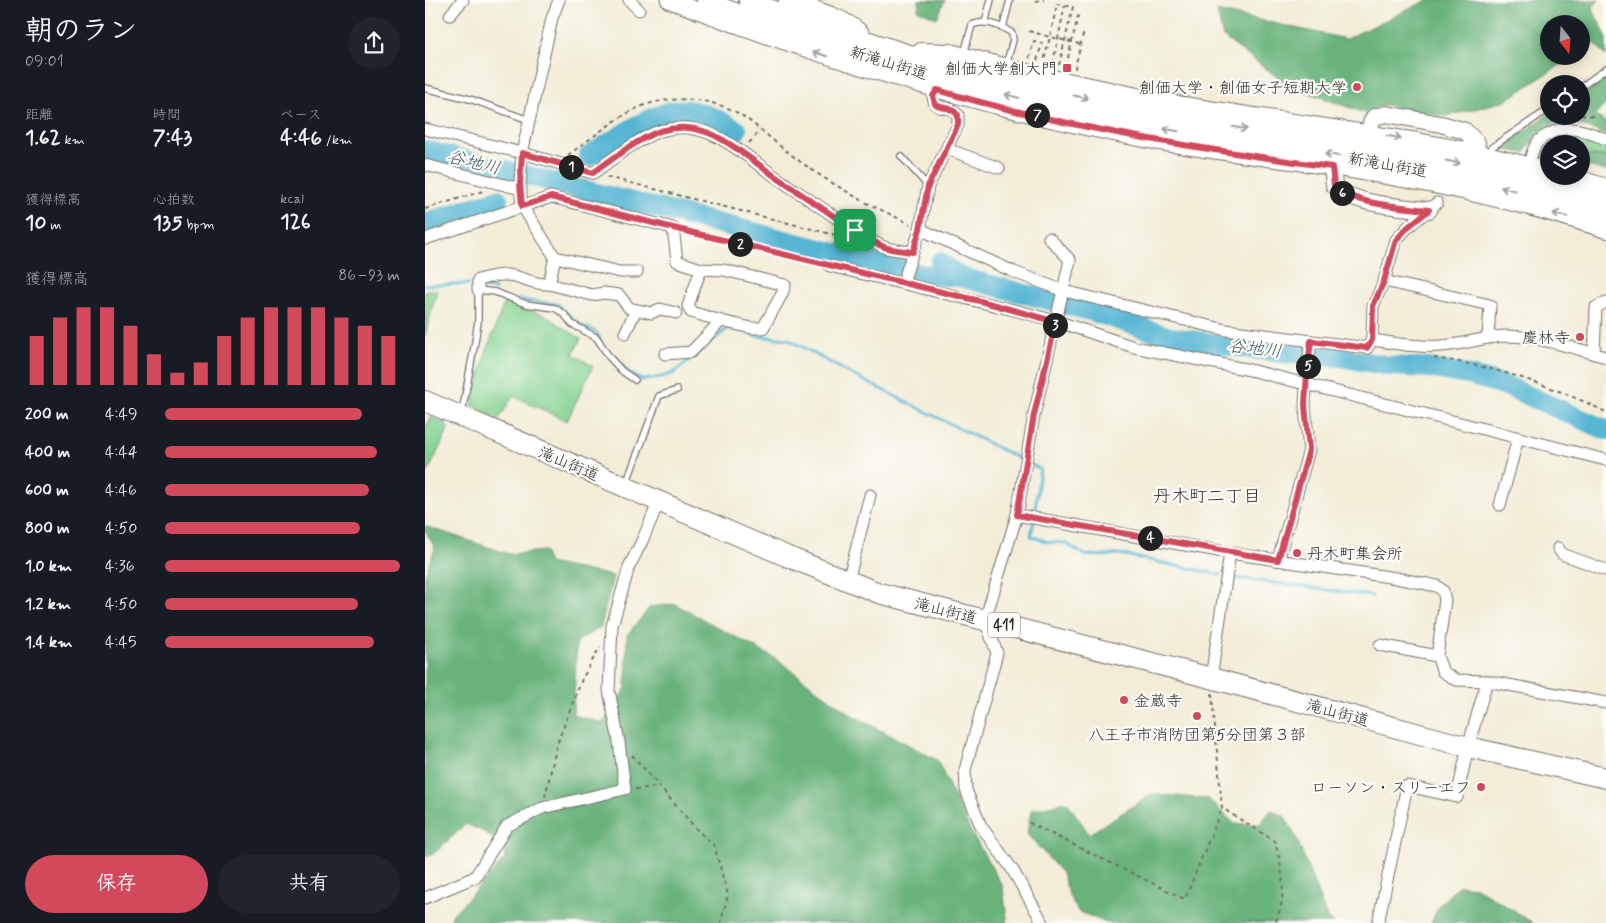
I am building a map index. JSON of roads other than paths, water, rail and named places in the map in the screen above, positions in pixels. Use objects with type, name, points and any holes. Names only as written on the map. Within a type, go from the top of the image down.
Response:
[{"type":"highway","name":"滝山街道","points":[[425,402],[777,552],[879,593],[1211,678],[1469,747],[1606,778]]},
{"type":"main road","points":[[669,0],[786,43],[971,100],[1133,136],[1403,179],[1510,202],[1606,230]]},
{"type":"main road","name":"新滝山街道","points":[[705,0],[769,23],[937,76],[1047,105],[1210,137],[1336,155],[1453,176],[1606,215]]},
{"type":"main road","name":"新滝山街道","points":[[747,0],[934,62],[1097,101],[1203,122],[1359,144],[1430,157],[1526,178],[1606,201]]},
{"type":"main road","points":[[787,0],[842,20],[855,27],[870,41]]},
{"type":"main road","points":[[899,50],[950,52],[1006,67],[1169,103],[1461,149],[1540,168]]},
{"type":"main road","points":[[1369,133],[1374,117],[1386,114],[1459,129],[1485,145]]},
{"type":"main road","points":[[1332,167],[1334,185],[1353,198],[1393,206],[1433,207]]},
{"type":"main road","points":[[1590,182],[1606,187]]},
{"type":"street","points":[[450,15],[463,0]]},
{"type":"street","points":[[559,0],[552,18],[521,157],[522,206],[555,257],[620,272],[637,272]]},
{"type":"street","points":[[629,0],[639,10]]},
{"type":"street","points":[[904,282],[920,229],[928,186],[958,125],[958,115],[953,109],[939,107],[935,104],[933,96],[937,90]]},
{"type":"street","points":[[425,129],[521,157],[593,173],[632,145],[660,131],[679,128],[698,130],[712,134],[742,152],[855,230],[886,248],[912,255]]},
{"type":"street","points":[[1529,165],[1536,144],[1555,130],[1576,129],[1606,139]]},
{"type":"street","points":[[947,149],[999,168]]},
{"type":"street","points":[[425,165],[502,185],[521,186]]},
{"type":"street","points":[[425,239],[551,197],[679,229],[677,261],[701,269],[724,270],[785,285],[763,328],[752,328],[691,312],[688,306],[701,269]]},
{"type":"street","points":[[920,229],[1063,293],[1226,330],[1311,345],[1367,348],[1372,340],[1373,306],[1384,281],[1396,240],[1408,227],[1433,207]]},
{"type":"street","points":[[1043,923],[1012,869],[981,826],[966,790],[965,770],[997,653],[985,620],[1017,515],[1034,415],[1071,260],[1049,238]]},
{"type":"street","points":[[549,284],[555,257]]},
{"type":"street","points":[[830,266],[1057,319],[1134,347],[1250,370],[1606,460]]},
{"type":"street","points":[[478,290],[478,280],[496,275],[513,275],[529,281],[591,295],[604,293],[619,294],[629,308],[636,310],[651,313],[660,309],[675,313]]},
{"type":"street","points":[[1384,281],[1490,305],[1488,338]]},
{"type":"street","points":[[1594,354],[1596,307],[1606,302]]},
{"type":"street","points":[[625,333],[636,310]]},
{"type":"street","points":[[665,354],[691,352],[721,321]]},
{"type":"street","points":[[1372,340],[1438,346],[1505,336],[1526,338],[1606,357]]},
{"type":"street","points":[[1278,560],[1309,450],[1305,405],[1311,345]]},
{"type":"street","points":[[1500,505],[1518,438]]},
{"type":"street","points":[[848,581],[870,495]]},
{"type":"street","points":[[425,898],[475,877],[507,826],[542,808],[625,790],[619,742],[609,690],[612,626],[629,567],[659,501]]},
{"type":"street","points":[[1017,515],[1230,553],[1437,586],[1443,591],[1445,600],[1437,656],[1443,672],[1456,680],[1487,681],[1606,703]]},
{"type":"street","points":[[1557,548],[1563,554],[1606,570]]},
{"type":"street","points":[[1211,678],[1230,553]]},
{"type":"street","points":[[1380,645],[1437,656]]},
{"type":"street","points":[[1378,923],[1407,786],[1457,797],[1487,681]]},
{"type":"lane","points":[[985,23],[991,0]]},
{"type":"lane","points":[[1003,27],[1010,0]]},
{"type":"lane","points":[[963,56],[972,25],[979,22],[1003,27],[1012,33],[1013,40],[1006,67]]},
{"type":"lane","points":[[1590,81],[1606,69]]},
{"type":"lane","points":[[425,88],[470,99],[529,120]]},
{"type":"lane","points":[[1485,145],[1540,114]]},
{"type":"lane","points":[[901,156],[928,186]]},
{"type":"lane","points":[[459,415],[463,406],[475,342],[478,321],[478,290],[495,292],[526,304],[555,308],[573,324],[597,338],[609,357],[622,371],[635,380]]},
{"type":"lane","points":[[625,486],[659,396],[677,390]]},
{"type":"waterway","name":"谷地川","points":[[589,156],[650,119],[676,110],[701,113],[713,117],[737,130]]},
{"type":"waterway","name":"谷地川","points":[[425,150],[920,274],[960,277]]},
{"type":"waterway","name":"谷地川","points":[[425,223],[498,199]]},
{"type":"waterway","name":"谷地川","points":[[940,262],[960,277],[1094,312],[1170,337],[1281,353],[1340,357],[1389,366],[1429,368],[1472,376],[1504,385],[1606,430]]},
{"type":"waterway","points":[[425,285],[469,284]]},
{"type":"waterway","points":[[482,287],[495,289]]},
{"type":"waterway","points":[[520,299],[557,304],[580,325],[596,332],[600,339]]},
{"type":"waterway","points":[[611,354],[629,373],[642,380],[662,377],[674,373],[730,328]]},
{"type":"waterway","points":[[744,331],[757,336],[788,339],[847,372],[1022,460]]},
{"type":"waterway","points":[[1028,463],[1040,469],[1035,510]]},
{"type":"waterway","points":[[1034,520],[1031,536],[1048,542],[1065,543],[1085,555],[1103,556],[1119,554],[1221,575]]},
{"type":"waterway","points":[[1230,577],[1372,596]]},
{"type":"place","name":"創価大学創大門","points":[[1067,68]]},
{"type":"place","name":"創価大学・創価女子短期大学","points":[[1357,87]]},
{"type":"place","name":"慶林寺","points":[[1580,337]]},
{"type":"place","name":"丹木町集会所","points":[[1297,553]]},
{"type":"place","name":"金蔵寺","points":[[1124,700]]},
{"type":"place","name":"八王子市消防団第5分団第３部","points":[[1197,716]]},
{"type":"place","name":"ローソン・スリーエフ","points":[[1481,787]]},
{"type":"district","name":"丹木町二丁目","points":[[1207,496]]}]
